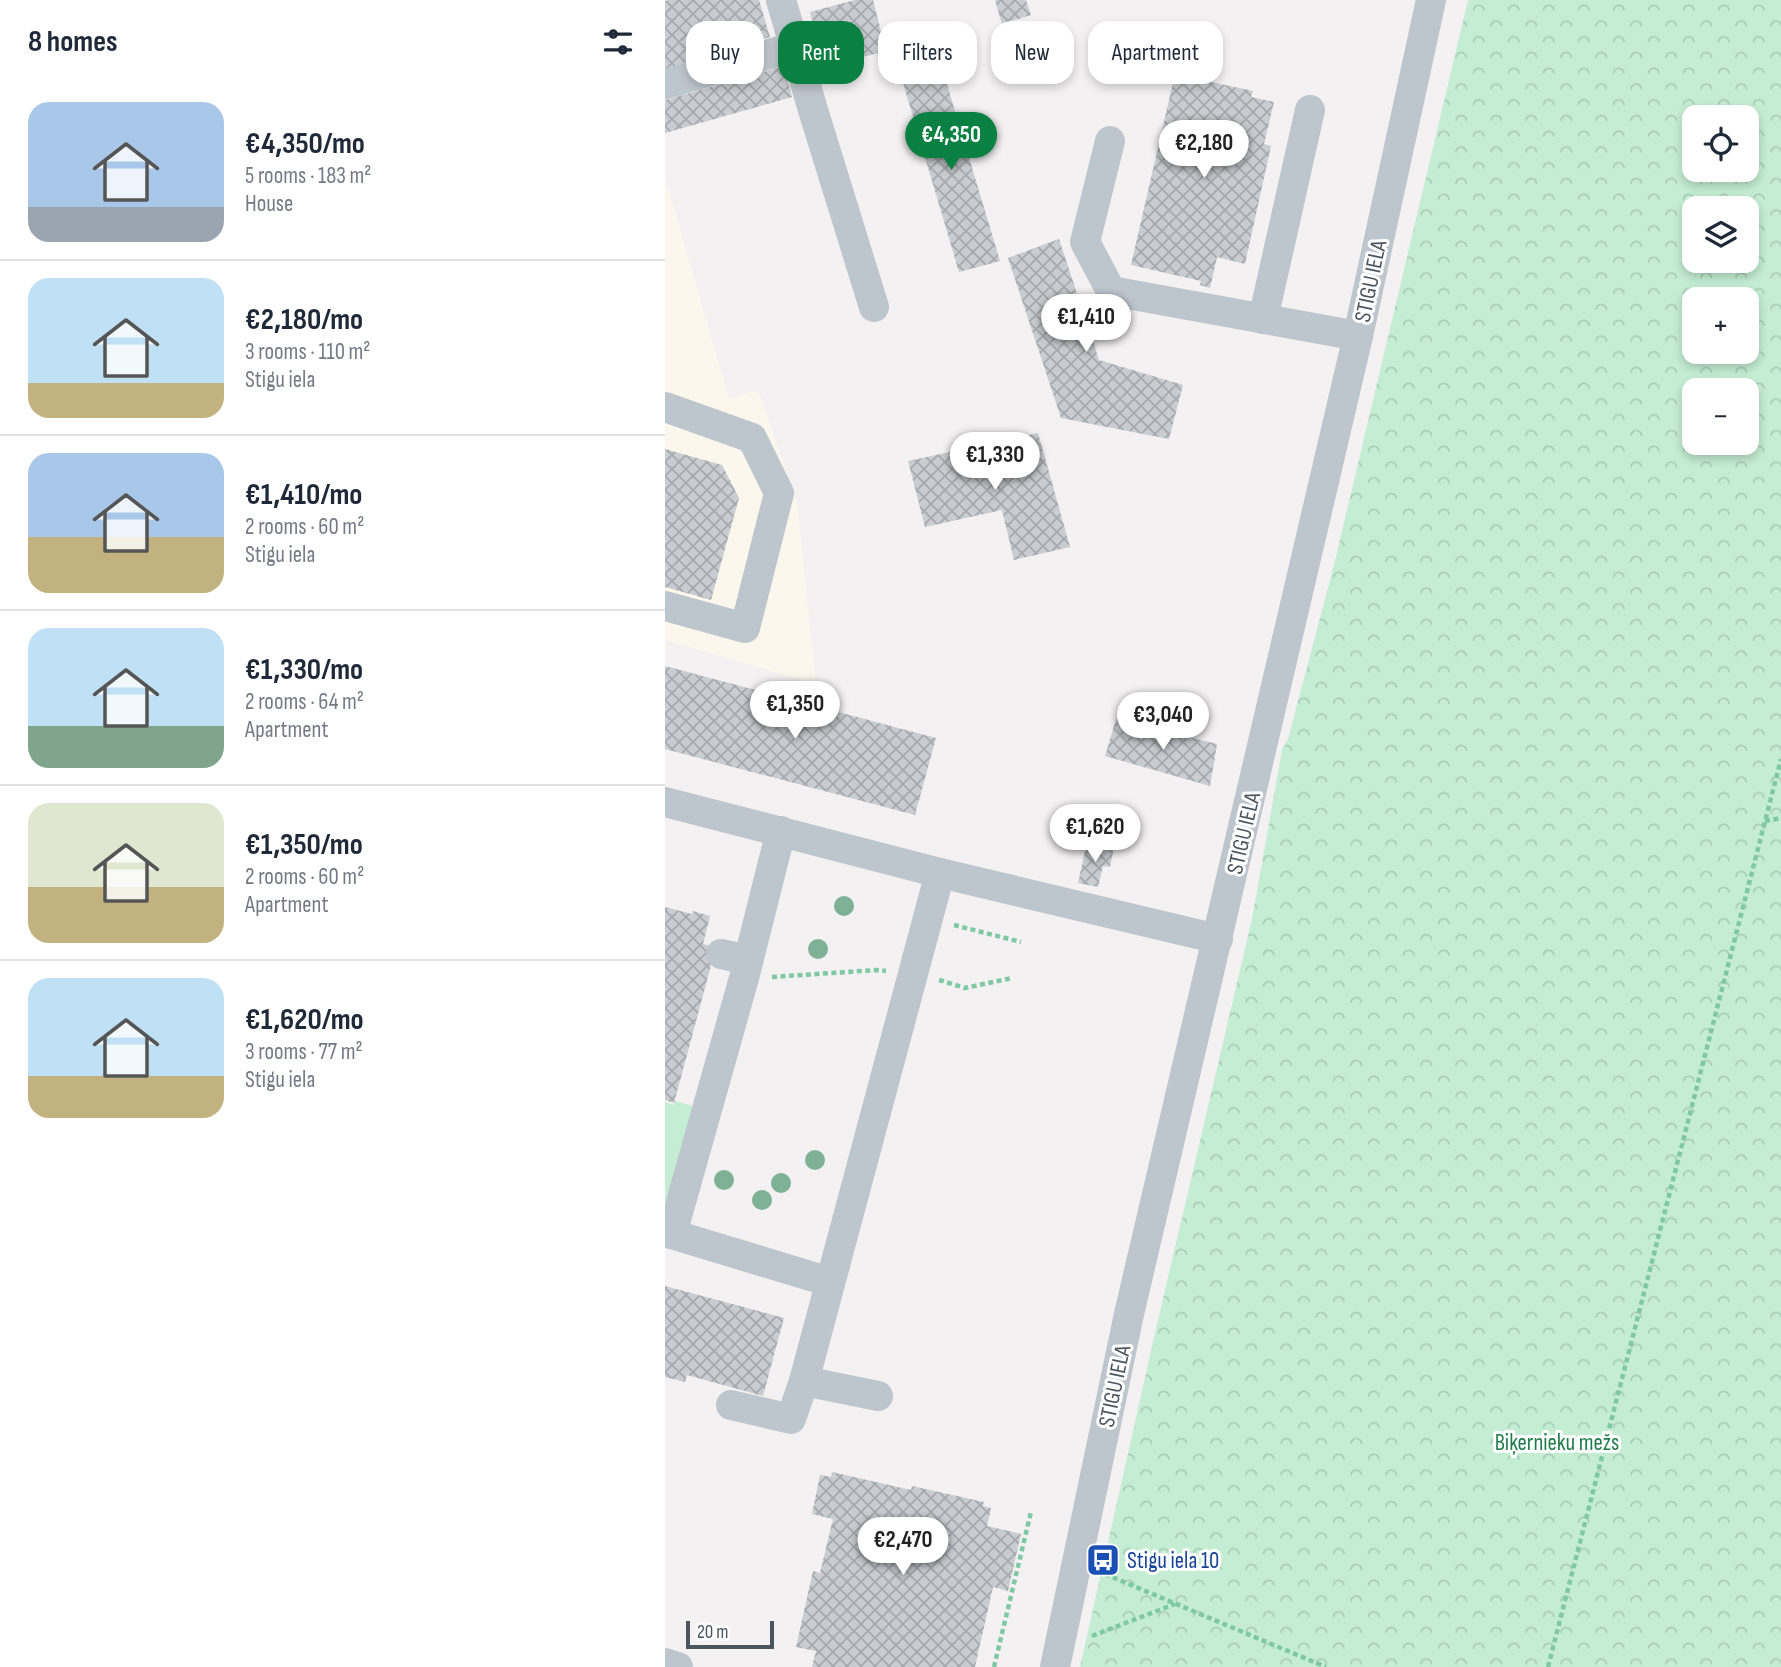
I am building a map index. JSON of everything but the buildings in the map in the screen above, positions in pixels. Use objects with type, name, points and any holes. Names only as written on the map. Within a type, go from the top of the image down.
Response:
[{"type":"street","points":[[781,0],[787,21]]},
{"type":"street","name":"STIGU IELA","points":[[1057,1658],[1129,1314],[1358,336],[1431,0]]},
{"type":"street","points":[[665,85],[778,52]]},
{"type":"street","points":[[805,84],[874,307]]},
{"type":"street","points":[[1263,319],[1310,110]]},
{"type":"street","points":[[1110,141],[1085,242],[1111,291],[1358,336]]},
{"type":"street","points":[[665,407],[753,438],[779,493],[745,628],[665,606]]},
{"type":"street","points":[[665,802],[940,873],[1218,939]]},
{"type":"street","points":[[781,831],[738,964],[669,1233],[831,1282]]},
{"type":"street","points":[[731,1405],[791,1419],[804,1381],[940,873]]},
{"type":"street","points":[[804,1381],[878,1396]]},
{"type":"street","points":[[665,1664],[678,1667]]},
{"type":"path","points":[[1548,1667],[1781,760]]},
{"type":"path","points":[[1765,821],[1781,818]]},
{"type":"path","points":[[928,919],[1021,942]]},
{"type":"path","points":[[738,964],[877,970],[913,975],[965,988],[1012,978]]},
{"type":"path","points":[[994,1667],[1031,1511]]},
{"type":"path","points":[[1076,1562],[1327,1667]]},
{"type":"path","points":[[1057,1658],[1176,1604]]},
{"type":"shaded area","points":[[665,177],[729,399],[758,390],[797,502],[816,684],[665,640]]},
{"type":"green space","name":"Biķernieku mežs","points":[[1468,0],[1781,0],[1781,1667],[1080,1667],[1252,919],[1282,750],[1288,739],[1333,569]]},
{"type":"green space","points":[[675,1101],[697,1107],[665,1205],[665,1102],[674,1105]]},
{"type":"place","name":"Stigu iela 10","points":[[1103,1560]]}]
